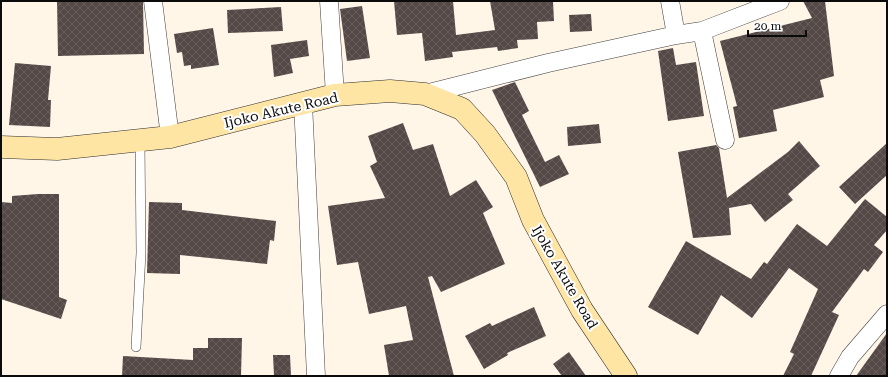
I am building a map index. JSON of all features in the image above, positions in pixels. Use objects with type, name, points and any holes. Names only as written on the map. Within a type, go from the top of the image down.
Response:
[{"type":"main road","name":"Ijoko Akute Road","points":[[1,147],[58,149],[170,137],[335,95],[390,91],[425,94],[462,109],[485,134],[507,164],[516,177],[533,220],[582,310],[626,376]]},
{"type":"street","points":[[153,1],[170,137]]},
{"type":"street","points":[[329,1],[335,95]]},
{"type":"street","points":[[670,1],[676,35]]},
{"type":"street","points":[[425,94],[548,63],[676,35],[702,31],[780,1]]},
{"type":"street","points":[[702,31],[725,140]]},
{"type":"street","points":[[303,103],[316,376]]},
{"type":"street","points":[[839,376],[850,357],[887,314]]},
{"type":"lane","points":[[136,347],[141,254],[140,140]]},
{"type":"building","points":[[57,1],[143,2],[144,54],[58,56]]},
{"type":"building","points":[[394,1],[453,1],[456,35],[495,30],[490,1],[553,1],[554,21],[537,22],[538,39],[517,40],[518,48],[498,51],[497,47],[452,52],[453,57],[425,61],[422,33],[397,35]]},
{"type":"building","points":[[803,1],[825,1],[834,76],[820,80],[824,97],[773,110],[777,131],[739,138],[733,107],[737,106],[720,41],[812,18]]},
{"type":"building","points":[[362,6],[370,58],[347,61],[340,9]]},
{"type":"building","points":[[281,7],[283,31],[228,33],[227,10]]},
{"type":"building","points":[[591,14],[592,31],[570,32],[569,15]]},
{"type":"building","points":[[213,28],[219,65],[191,69],[191,65],[184,66],[182,52],[177,53],[174,34]]},
{"type":"building","points":[[307,40],[309,56],[290,59],[293,73],[274,77],[271,45]]},
{"type":"building","points":[[673,48],[676,65],[696,62],[704,116],[668,121],[658,51]]},
{"type":"building","points":[[15,63],[51,66],[48,100],[51,100],[50,127],[9,125]]},
{"type":"building","points":[[515,82],[529,111],[522,115],[545,162],[559,155],[569,174],[540,187],[492,90]]},
{"type":"building","points":[[403,123],[413,150],[433,144],[450,196],[476,180],[493,207],[483,213],[505,264],[441,292],[432,276],[428,277],[454,376],[389,376],[384,345],[413,340],[406,306],[369,314],[358,262],[337,265],[328,206],[385,198],[370,166],[377,162],[368,136]]},
{"type":"building","points":[[599,124],[601,143],[568,146],[567,127]]},
{"type":"building","points":[[799,141],[820,166],[788,194],[793,200],[765,222],[751,204],[729,208],[731,235],[693,238],[678,152],[716,145],[719,148],[727,198],[788,152]]},
{"type":"building","points":[[887,143],[887,175],[855,204],[839,187]]},
{"type":"building","points":[[59,194],[59,297],[67,300],[61,319],[1,299],[1,202],[12,203],[12,196]]},
{"type":"building","points":[[865,199],[887,217],[887,230],[874,245],[883,252],[868,272],[864,269],[832,312],[839,315],[811,376],[783,376],[794,354],[790,352],[818,289],[789,268],[752,318],[721,295],[698,335],[648,307],[686,241],[751,279],[764,262],[767,264],[797,224],[827,246]]},
{"type":"building","points":[[149,202],[182,203],[182,210],[276,221],[274,241],[270,240],[267,264],[180,255],[180,274],[147,273]]},
{"type":"building","points":[[534,307],[546,336],[507,353],[508,355],[484,369],[465,336],[490,323],[492,326]]},
{"type":"building","points":[[887,333],[887,376],[856,376]]},
{"type":"building","points":[[208,338],[242,338],[241,376],[122,376],[123,356],[193,360],[193,348],[208,348]]},
{"type":"building","points":[[569,352],[586,376],[562,376],[553,364]]},
{"type":"building","points":[[273,355],[290,355],[291,376],[274,376]]}]
